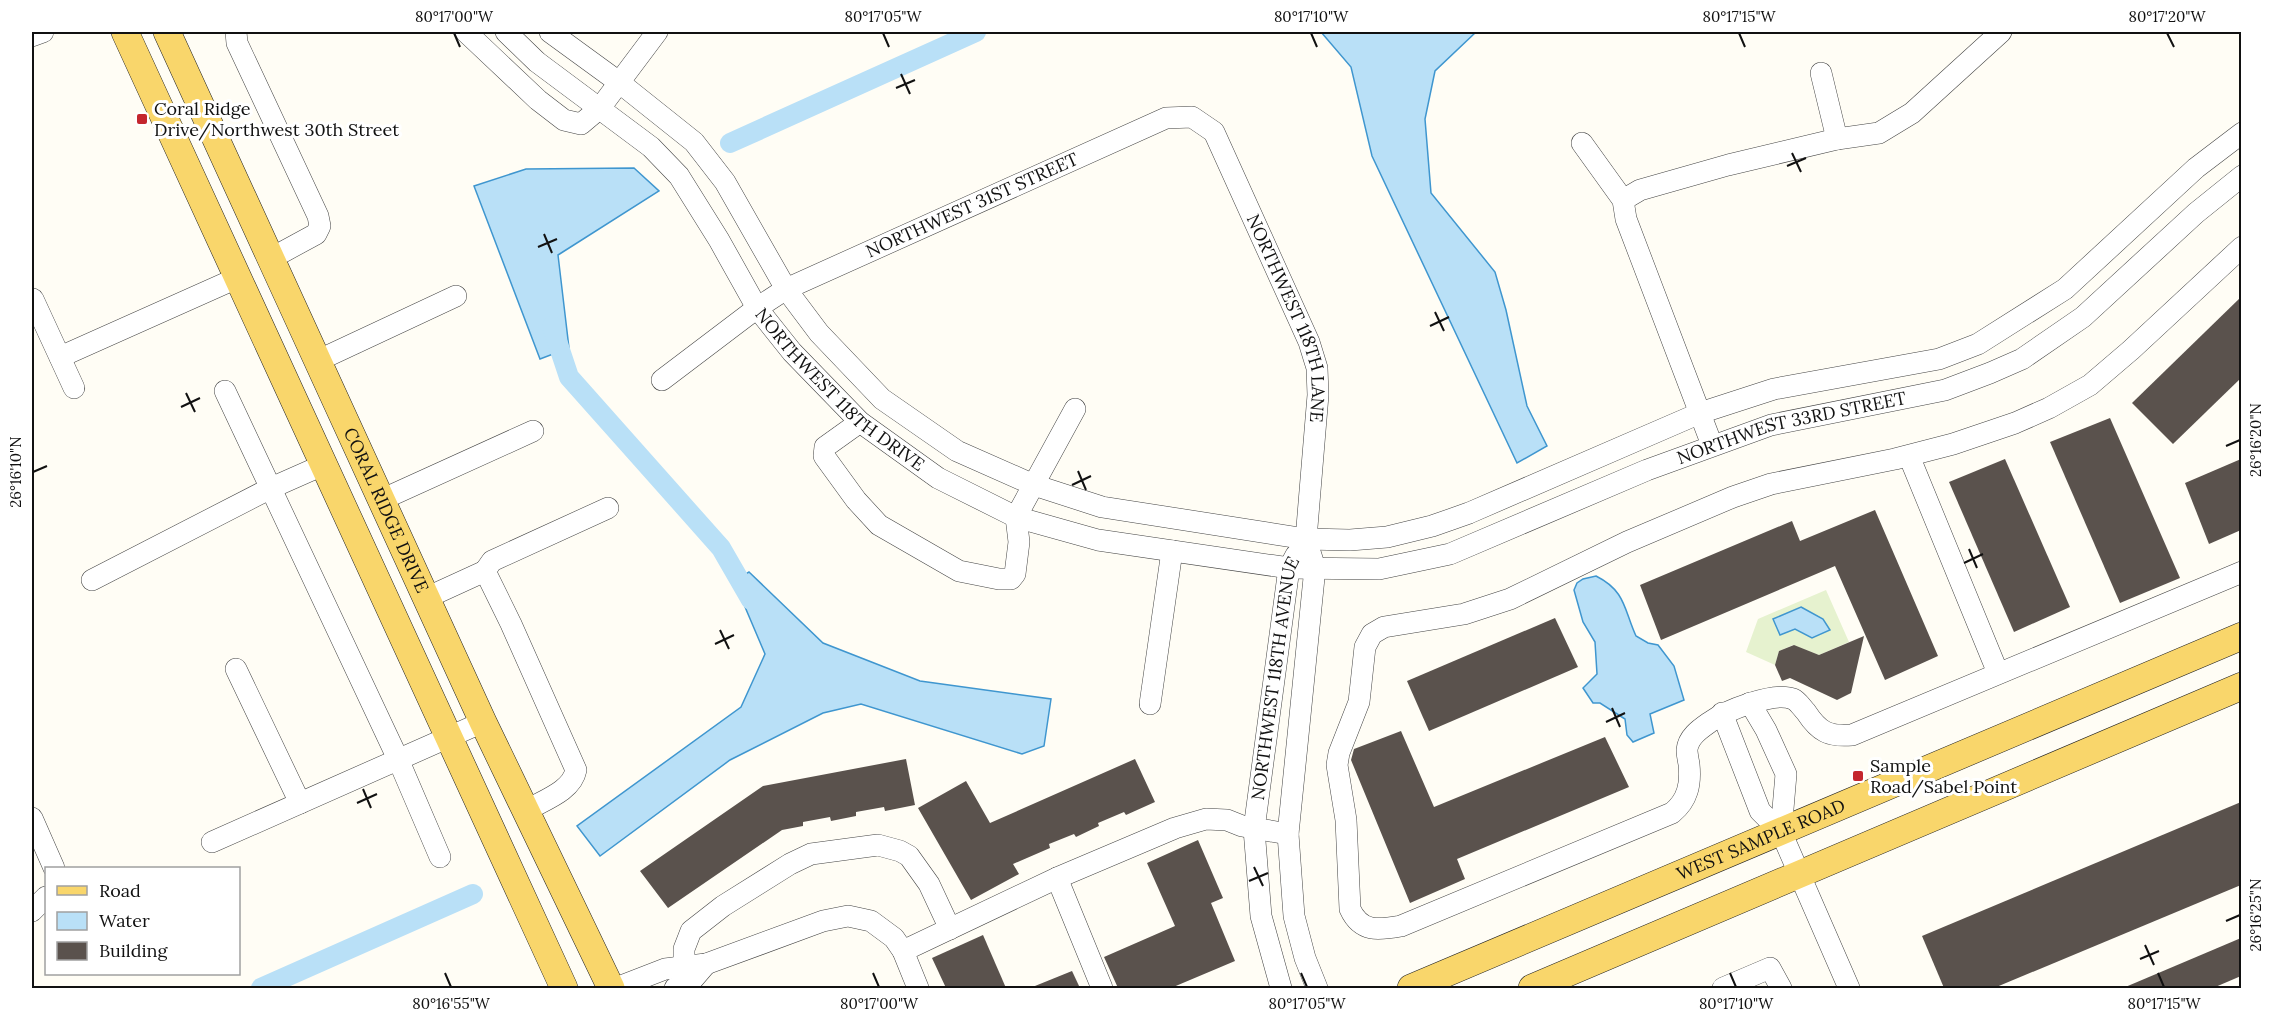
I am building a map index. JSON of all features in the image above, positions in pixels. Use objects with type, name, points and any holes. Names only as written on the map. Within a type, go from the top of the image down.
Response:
[{"type":"main road","name":"CORAL RIDGE DRIVE","points":[[125,32],[564,988]]},
{"type":"main road","name":"CORAL RIDGE DRIVE","points":[[167,32],[483,722],[611,988]]},
{"type":"main road","name":"WEST SAMPLE ROAD","points":[[1411,988],[2241,636]]},
{"type":"main road","points":[[1532,988],[2241,686]]},
{"type":"street","points":[[32,36],[43,32]]},
{"type":"street","points":[[236,32],[237,43],[318,216],[320,226],[316,234],[270,259]]},
{"type":"street","points":[[466,32],[538,100],[564,120],[581,124],[600,108],[657,32]]},
{"type":"street","name":"NORTHWEST 118TH DRIVE","points":[[507,32],[537,62],[651,147],[679,176],[719,240],[757,308],[792,352],[860,422],[938,478],[1016,517],[1098,540],[1289,568]]},
{"type":"street","name":"NORTHWEST 118TH DRIVE","points":[[550,32],[620,83],[694,142],[725,182],[786,289],[819,333],[882,399],[957,451],[1034,485],[1102,507],[1306,539]]},
{"type":"street","points":[[1623,200],[1640,190],[1728,165],[1879,133],[1912,113],[2001,32]]},
{"type":"street","points":[[1821,73],[1838,140]]},
{"type":"street","name":"NORTHWEST 31ST STREET","points":[[662,380],[757,308],[786,289],[1166,118],[1192,117]]},
{"type":"street","name":"NORTHWEST 118TH LANE","points":[[1192,117],[1214,132],[1309,342],[1317,368],[1318,395],[1306,539]]},
{"type":"street","name":"NORTHWEST 33RD STREET","points":[[1306,539],[1350,540],[1387,537],[1432,526],[1469,513],[1700,413],[1774,389],[1940,359],[1977,344],[2065,289],[2196,168],[2241,133]]},
{"type":"street","points":[[1582,143],[1623,200],[1626,219],[1712,445]]},
{"type":"street","name":"NORTHWEST 33RD STREET","points":[[1289,568],[1379,570],[1450,554],[1712,445],[1771,425],[1945,390],[1990,373],[2022,359],[2083,317],[2196,213],[2241,176]]},
{"type":"street","points":[[2241,247],[2131,350],[2090,385],[2049,408],[2015,423],[1953,444],[1909,456],[1761,487],[1628,543],[1510,599],[1464,614],[1384,627],[1372,634],[1365,647],[1359,702],[1339,753],[1337,765],[1346,820],[1350,909],[1354,918],[1364,926],[1380,929],[1401,926],[1672,813],[1686,797],[1690,784],[1687,750],[1691,738],[1722,713],[1750,703],[1778,698],[1793,699],[1801,705],[1820,729],[1835,736],[1852,735],[2241,572]]},
{"type":"street","points":[[60,357],[237,278]]},
{"type":"street","points":[[317,361],[456,296]]},
{"type":"street","points":[[33,299],[74,388]]},
{"type":"street","points":[[1977,344],[1990,373]]},
{"type":"street","points":[[225,391],[398,759],[440,856]]},
{"type":"street","points":[[860,422],[825,447],[824,456],[856,500],[879,525],[959,571],[999,579],[1011,579],[1015,574],[1019,543],[1016,517],[1075,409]]},
{"type":"street","points":[[381,500],[532,431]]},
{"type":"street","points":[[1909,456],[1998,673]]},
{"type":"street","points":[[92,579],[271,488],[323,465]]},
{"type":"street","points":[[426,598],[485,572],[492,561],[608,508]]},
{"type":"street","name":"NORTHWEST 118TH AVENUE","points":[[1281,988],[1261,916],[1254,829],[1289,568],[1306,539]]},
{"type":"street","name":"NORTHWEST 118TH AVENUE","points":[[1306,539],[1315,568],[1288,834],[1294,916],[1305,958],[1317,988]]},
{"type":"street","points":[[1150,704],[1172,551]]},
{"type":"street","points":[[485,572],[511,624],[576,770],[575,777],[565,788],[526,810]]},
{"type":"street","points":[[236,669],[300,803]]},
{"type":"street","points":[[1750,703],[1761,743],[1776,779],[1785,790]]},
{"type":"street","points":[[1750,703],[1766,730],[1786,774],[1782,832]]},
{"type":"street","points":[[1722,713],[1760,811],[1782,832],[1849,988]]},
{"type":"street","points":[[212,842],[483,722]]},
{"type":"street","points":[[1738,753],[1761,743]]},
{"type":"street","points":[[32,818],[54,867]]},
{"type":"street","points":[[903,951],[1057,878],[1175,828],[1206,819],[1227,820],[1254,829],[1288,834]]},
{"type":"street","points":[[684,967],[684,949],[691,931],[723,906],[789,864],[811,854],[878,845],[900,851],[909,856],[929,884],[950,929]]},
{"type":"street","points":[[1057,878],[1102,988]]},
{"type":"street","points":[[32,911],[45,898]]},
{"type":"street","points":[[616,988],[666,969],[706,964],[823,921],[848,916],[871,921],[894,938],[903,951],[918,988]]},
{"type":"street","points":[[675,988],[694,978],[706,964]]},
{"type":"street","points":[[1723,988],[1770,968],[1780,988]]},
{"type":"green space","points":[[1826,590],[1849,642],[1819,655],[1793,645],[1779,651],[1775,665],[1746,652],[1758,619]]},
{"type":"water","points":[[1321,32],[1476,32],[1435,71],[1425,119],[1431,193],[1495,272],[1506,310],[1527,406],[1547,446],[1517,463],[1372,156],[1351,67]]},
{"type":"water","points":[[634,168],[659,191],[558,255],[569,348],[540,359],[474,186],[526,169]]},
{"type":"water","points":[[749,572],[823,643],[920,681],[1051,699],[1044,746],[1022,754],[861,704],[823,713],[730,760],[600,856],[577,826],[741,707],[765,654],[734,581]]},
{"type":"water","points":[[1596,576],[1619,595],[1636,636],[1648,643],[1658,645],[1674,666],[1684,700],[1650,714],[1654,733],[1633,742],[1627,735],[1625,719],[1600,703],[1593,703],[1583,688],[1597,674],[1595,642],[1583,622],[1574,590],[1577,583],[1583,579]]},
{"type":"water","points":[[1801,607],[1823,619],[1830,630],[1812,638],[1795,629],[1780,635],[1773,619]]},
{"type":"building","points":[[2241,297],[2241,378],[2173,444],[2132,403]]},
{"type":"building","points":[[2110,418],[2180,578],[2120,603],[2050,442]]},
{"type":"building","points":[[2005,459],[2070,607],[2014,632],[1949,482]]},
{"type":"building","points":[[2241,459],[2241,530],[2209,544],[2185,483]]},
{"type":"building","points":[[1875,510],[1938,656],[1885,680],[1835,566],[1661,640],[1640,585],[1792,521],[1800,541]]},
{"type":"building","points":[[1555,618],[1578,667],[1429,731],[1407,681]]},
{"type":"building","points":[[1864,636],[1851,693],[1837,700],[1790,678],[1782,681],[1775,665],[1779,651],[1794,645],[1819,655]]},
{"type":"building","points":[[1401,731],[1434,807],[1605,737],[1629,787],[1457,859],[1465,879],[1410,903],[1351,760],[1354,749]]},
{"type":"building","points":[[906,759],[915,805],[885,811],[884,807],[856,812],[856,816],[831,821],[830,817],[803,822],[803,826],[782,830],[668,908],[640,871],[763,786]]},
{"type":"building","points":[[1135,759],[1155,802],[1126,815],[1124,812],[1098,823],[1099,826],[1076,837],[1074,834],[1049,844],[1050,848],[1013,864],[1019,874],[971,900],[918,808],[966,781],[990,823]]},
{"type":"building","points":[[2241,802],[2241,885],[1994,988],[1944,988],[1922,936]]},
{"type":"building","points":[[1198,840],[1223,898],[1211,903],[1235,961],[1171,988],[1118,988],[1104,957],[1175,926],[1147,863]]},
{"type":"building","points":[[983,935],[1006,988],[946,988],[932,958]]},
{"type":"building","points":[[2241,938],[2241,976],[2213,988],[2123,988]]},
{"type":"building","points":[[1072,971],[1080,988],[1030,988]]},
{"type":"waterway","points":[[730,143],[976,32]]},
{"type":"waterway","points":[[552,326],[569,377],[721,548],[751,600]]},
{"type":"waterway","points":[[261,988],[473,894]]},
{"type":"place","name":"Coral Ridge Drive/Northwest 30th Street","points":[[142,119]]},
{"type":"place","name":"Sample Road/Sabel Point","points":[[1858,776]]}]
